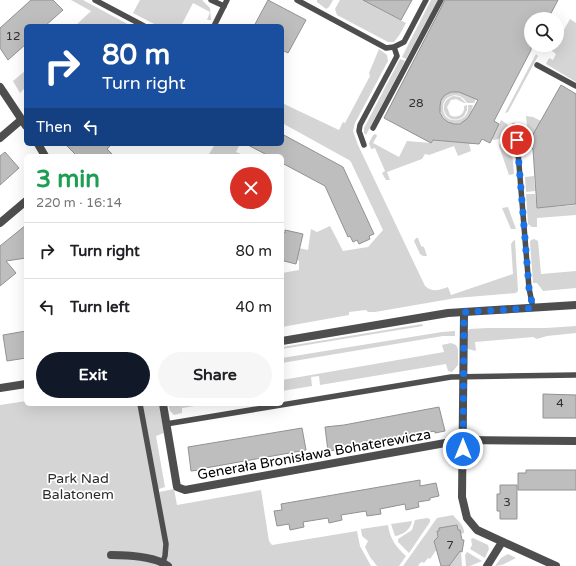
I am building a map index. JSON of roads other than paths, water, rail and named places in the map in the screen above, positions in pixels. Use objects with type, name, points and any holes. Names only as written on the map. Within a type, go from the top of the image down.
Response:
[{"type":"street","points":[[0,87],[24,123],[0,138]]},
{"type":"street","points":[[0,223],[24,203]]},
{"type":"street","points":[[284,341],[448,313],[576,305]]},
{"type":"street","points":[[464,312],[462,497],[467,518],[477,530],[556,566]]},
{"type":"street","points":[[0,388],[24,384]]},
{"type":"street","points":[[163,406],[166,424]]},
{"type":"street","name":"Generała Bronisława Bohaterewicza","points":[[166,424],[177,487],[185,490],[462,440],[576,441]]},
{"type":"street","points":[[487,566],[502,542]]},
{"type":"street","points":[[111,555],[133,556],[165,564]]},
{"type":"lane","points":[[95,0],[140,24]]},
{"type":"lane","points":[[211,0],[224,6]]},
{"type":"lane","points":[[215,24],[227,0]]},
{"type":"lane","points":[[296,0],[386,48],[394,47],[404,42],[426,0]]},
{"type":"lane","points":[[373,128],[441,0]]},
{"type":"lane","points":[[364,145],[359,131],[360,125],[397,56],[394,47]]},
{"type":"lane","points":[[537,65],[576,86]]},
{"type":"lane","points":[[514,126],[516,133]]},
{"type":"lane","points":[[517,140],[529,288],[533,308]]},
{"type":"lane","points":[[284,404],[463,376],[576,375]]},
{"type":"lane","points":[[140,406],[166,544],[165,564]]},
{"type":"lane","points":[[166,424],[273,406]]},
{"type":"park label","name":"Park Nad Balatonem","points":[[78,486]]}]
